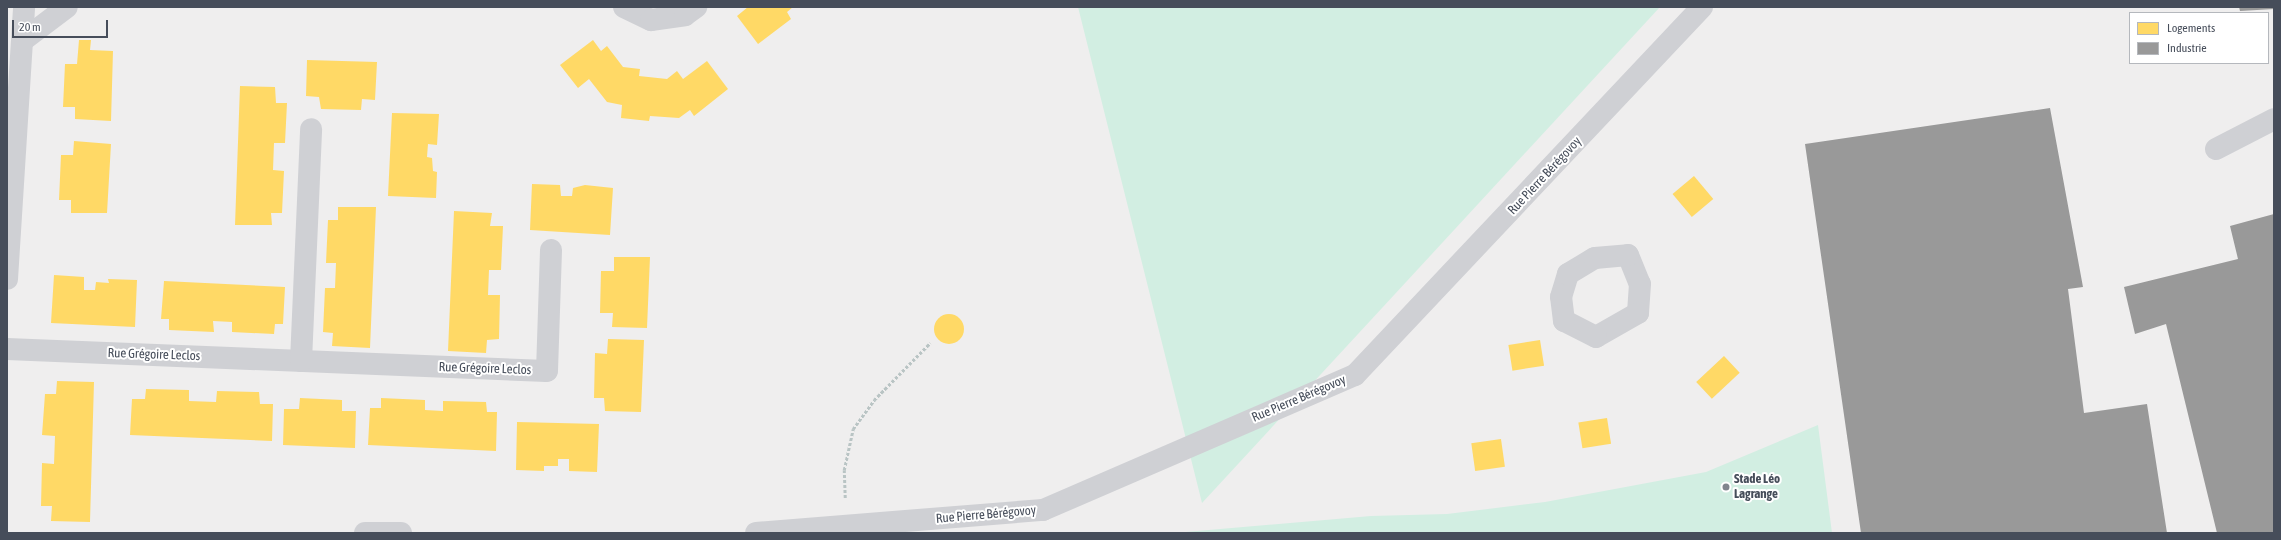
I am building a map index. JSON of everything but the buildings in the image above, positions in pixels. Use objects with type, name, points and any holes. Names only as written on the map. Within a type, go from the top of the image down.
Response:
[{"type":"street","points":[[7,279],[24,7]]},
{"type":"street","points":[[22,41],[67,7]]},
{"type":"street","points":[[624,7],[651,20],[685,15],[696,7]]},
{"type":"street","name":"Rue Pierre Bérégovoy","points":[[756,533],[846,528],[1043,510],[1355,375],[1702,7]]},
{"type":"street","points":[[2216,149],[2274,119]]},
{"type":"street","points":[[301,361],[311,129]]},
{"type":"street","name":"Rue Grégoire Leclos","points":[[7,349],[547,371],[551,250]]},
{"type":"street","points":[[365,533],[401,533]]},
{"type":"path","points":[[846,528],[844,470],[853,429],[874,400],[930,343]]},
{"type":"green space","points":[[1078,7],[1660,7],[1202,503]]},
{"type":"green space","name":"Stade Léo Lagrange","points":[[1818,425],[1832,533],[1174,533],[1371,516],[1447,514],[1545,502],[1706,472]]},
{"type":"place","name":"Stade Léo Lagrange","points":[[1726,487]]}]
